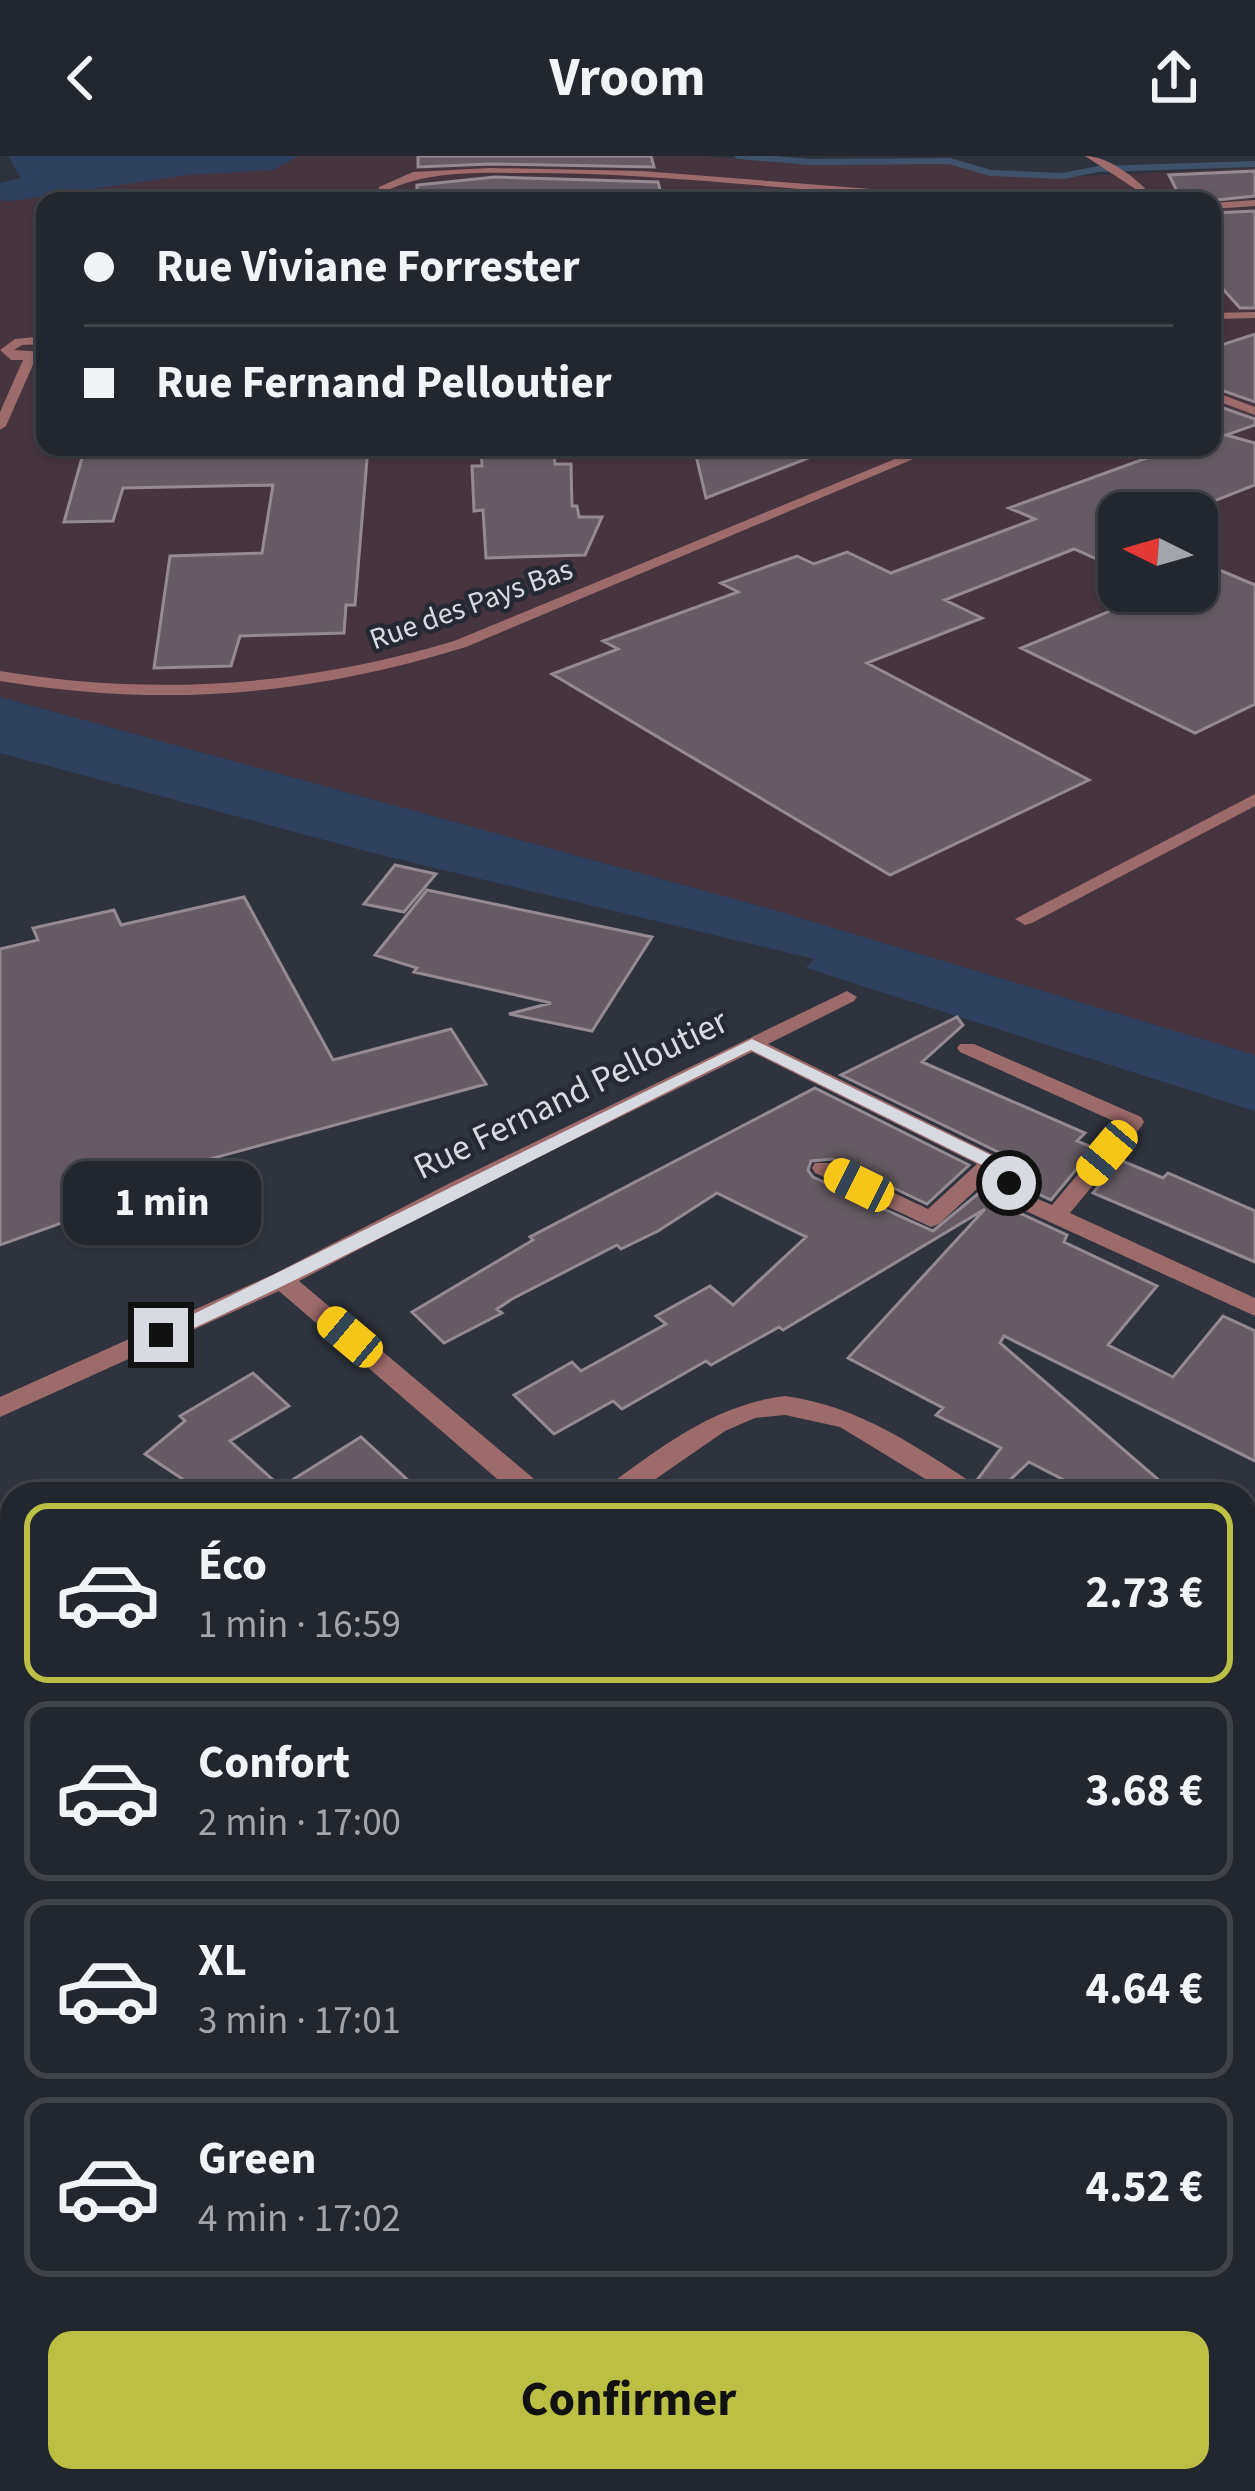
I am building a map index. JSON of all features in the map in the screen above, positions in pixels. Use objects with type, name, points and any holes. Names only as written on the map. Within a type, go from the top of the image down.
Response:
[{"type":"street","points":[[1090,156],[1143,192]]},
{"type":"street","points":[[383,192],[413,175],[626,169],[872,192]]},
{"type":"street","points":[[1221,205],[1255,203]]},
{"type":"street","points":[[1221,316],[1255,315]]},
{"type":"street","points":[[36,342],[4,347],[10,355],[36,357]]},
{"type":"street","points":[[0,426],[36,361]]},
{"type":"street","points":[[1221,398],[1255,411]]},
{"type":"street","name":"Rue des Pays Bas","points":[[0,676],[114,691],[213,692],[314,681],[396,664],[460,644],[913,456]]},
{"type":"street","points":[[1025,919],[1255,799]]},
{"type":"street","name":"Rue Fernand Pelloutier","points":[[0,1408],[282,1280],[458,1188],[848,998]]},
{"type":"street","points":[[752,1044],[992,1163],[1025,1202],[1255,1309]]},
{"type":"street","points":[[967,1048],[1133,1122],[1055,1216]]},
{"type":"street","points":[[823,1168],[931,1219],[992,1163]]},
{"type":"street","points":[[282,1280],[517,1482]]},
{"type":"street","points":[[632,1482],[717,1424],[760,1406],[800,1403],[835,1412],[950,1482]]},
{"type":"shaded area","points":[[8,156],[299,156],[273,170],[36,192],[36,197],[5,202],[0,198],[0,183],[21,178]]},
{"type":"shaded area","points":[[289,156],[702,156],[799,164],[956,161],[974,171],[1061,177],[1255,168],[1255,1055],[767,908],[0,697],[0,191],[51,186],[66,192],[36,192],[36,456],[1221,456],[1221,192],[74,192]]},
{"type":"shaded area","points":[[0,697],[767,908],[1255,1055],[1255,1111],[806,968],[814,959],[377,854],[0,753]]},
{"type":"building","points":[[418,156],[651,156],[654,167],[418,167]]},
{"type":"building","points":[[1255,171],[1255,196],[1221,200],[1221,192],[1178,192],[1169,175]]},
{"type":"building","points":[[495,177],[658,182],[661,192],[417,192],[417,185]]},
{"type":"building","points":[[1255,211],[1255,308],[1240,308],[1221,287],[1221,213]]},
{"type":"building","points":[[1255,334],[1255,402],[1221,390],[1221,345]]},
{"type":"building","points":[[1221,407],[1255,419],[1255,425],[1226,435],[1255,443],[1255,485],[1218,499],[1218,492],[1098,492],[1098,560],[1074,549],[945,600],[982,618],[867,663],[1089,780],[890,875],[552,674],[618,649],[603,641],[738,592],[721,583],[797,556],[814,564],[847,552],[891,573],[1035,519],[1009,508],[1152,456],[1221,456]]},
{"type":"building","points":[[82,456],[367,456],[355,605],[346,605],[344,633],[240,636],[231,666],[154,668],[170,556],[262,553],[273,485],[123,488],[113,521],[64,522]]},
{"type":"building","points":[[481,456],[554,456],[555,464],[571,464],[572,506],[577,506],[579,517],[602,517],[585,555],[486,558],[483,510],[474,511],[472,466],[482,466]]},
{"type":"building","points":[[696,456],[814,456],[706,498]]},
{"type":"building","points":[[1218,569],[1255,585],[1255,704],[1195,733],[1021,648],[1108,612],[1218,612]]},
{"type":"building","points":[[395,865],[436,874],[404,912],[364,904]]},
{"type":"building","points":[[427,890],[652,937],[592,1031],[509,1014],[551,1003],[414,972],[417,968],[375,955]]},
{"type":"building","points":[[244,897],[333,1060],[451,1029],[486,1084],[85,1193],[92,1212],[0,1245],[0,949],[38,940],[33,928],[114,910],[121,925]]},
{"type":"building","points":[[957,1017],[963,1025],[922,1062],[1085,1133],[1077,1141],[1094,1148],[1051,1200],[1036,1193],[1002,1154],[841,1075]]},
{"type":"building","points":[[815,1088],[969,1165],[927,1204],[833,1159],[811,1161],[808,1170],[813,1177],[933,1231],[991,1183],[1015,1211],[1067,1235],[1064,1242],[1157,1286],[1108,1345],[1173,1377],[1223,1316],[1255,1331],[1255,1461],[1004,1336],[1000,1343],[1161,1482],[1068,1482],[1029,1462],[1008,1482],[978,1482],[1001,1448],[936,1415],[943,1408],[848,1358],[985,1209],[783,1330],[779,1327],[711,1365],[706,1361],[622,1409],[613,1401],[554,1434],[514,1395],[572,1362],[581,1371],[666,1324],[656,1316],[710,1286],[733,1305],[806,1237],[717,1193],[658,1231],[621,1249],[617,1245],[512,1299],[497,1309],[502,1313],[444,1343],[412,1312],[533,1240],[530,1237]]},
{"type":"building","points":[[1120,1160],[1163,1178],[1168,1173],[1255,1211],[1255,1262],[1093,1193]]},
{"type":"building","points":[[253,1373],[289,1406],[230,1441],[275,1482],[187,1482],[145,1454],[185,1421],[180,1416]]},
{"type":"building","points":[[361,1437],[410,1482],[289,1482]]},
{"type":"waterway","points":[[738,156],[811,162],[949,161],[991,173],[1063,176],[1098,169],[1255,164]]},
{"type":"route","points":[[161,1335],[282,1280],[752,1044],[992,1163],[1009,1183]]}]
